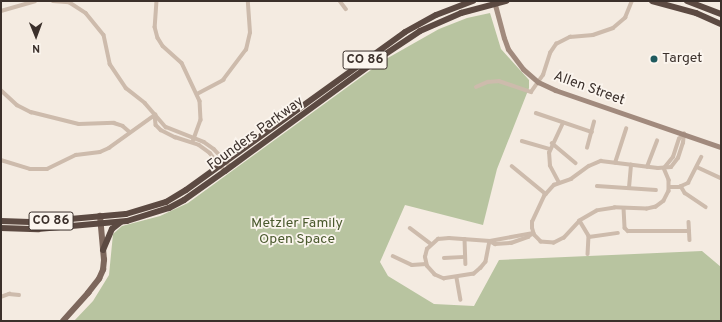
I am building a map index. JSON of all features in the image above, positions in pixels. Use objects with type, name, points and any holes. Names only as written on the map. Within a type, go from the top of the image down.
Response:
[{"type":"highway","name":"Founders Parkway","points":[[1,221],[37,222],[126,214],[159,205],[180,194],[405,32],[436,15],[473,1]]},
{"type":"highway","name":"Founders Parkway","points":[[1,228],[38,229],[122,221],[141,218],[169,208],[184,200],[228,169],[384,55],[420,31],[461,13],[495,2],[506,1]]},
{"type":"highway","points":[[652,1],[696,14],[721,24]]},
{"type":"highway","points":[[690,2],[721,14]]},
{"type":"highway","points":[[103,250],[112,229],[122,221]]},
{"type":"main road","points":[[63,321],[99,279],[103,270],[100,216]]},
{"type":"street","points":[[1,11],[35,1]]},
{"type":"street","points":[[53,1],[64,1],[75,5],[86,13],[100,28],[107,40],[110,64],[126,88],[145,103],[170,129],[195,137],[210,146],[228,169]]},
{"type":"street","points":[[157,1],[155,23],[158,38],[163,46],[182,63],[197,94],[201,107],[202,116],[193,142]]},
{"type":"street","points":[[197,94],[223,80],[246,50],[250,33],[248,1]]},
{"type":"street","points":[[340,1],[346,9]]},
{"type":"street","points":[[476,87],[488,82],[499,81],[530,92],[545,70],[552,50],[556,44],[570,37],[593,35],[613,28],[625,18],[632,1]]},
{"type":"street","name":"Allen Street","points":[[495,2],[501,29],[508,49],[523,69],[538,82],[555,90],[721,147]]},
{"type":"street","points":[[1,90],[17,105],[31,112],[79,124],[114,123],[122,126],[130,132]]},
{"type":"street","points":[[536,113],[592,132]]},
{"type":"street","points":[[1,160],[30,169],[47,169],[76,155],[104,150],[155,115]]},
{"type":"street","points":[[155,115],[156,125],[164,132],[193,142],[223,163],[228,169]]},
{"type":"street","points":[[587,148],[594,122]]},
{"type":"street","points":[[559,183],[550,163],[550,149],[552,143],[559,135],[563,123]]},
{"type":"street","points":[[615,163],[626,129]]},
{"type":"street","points":[[664,168],[673,157],[679,140],[684,134]]},
{"type":"street","points":[[522,141],[550,149]]},
{"type":"street","points":[[647,167],[657,141]]},
{"type":"street","points":[[552,143],[576,163]]},
{"type":"street","points":[[670,187],[681,186],[690,181],[701,157]]},
{"type":"street","points":[[604,161],[664,168],[670,187],[666,198],[656,207],[647,209],[624,208],[597,211],[580,221],[564,238],[554,243],[541,242],[533,233],[532,222],[546,194],[559,183],[571,179],[595,163],[604,161]]},
{"type":"street","points":[[629,188],[631,165]]},
{"type":"street","points":[[512,166],[546,194]]},
{"type":"street","points":[[697,167],[721,178]]},
{"type":"street","points":[[597,186],[656,190]]},
{"type":"street","points":[[681,186],[685,193],[706,207]]},
{"type":"street","points":[[624,208],[625,228],[628,231],[689,230]]},
{"type":"street","points":[[580,221],[589,237],[588,254]]},
{"type":"street","points":[[689,222],[690,240]]},
{"type":"street","points":[[410,228],[431,244]]},
{"type":"street","points":[[490,241],[486,260],[481,268],[474,274],[444,279],[437,277],[431,272],[426,264],[426,254],[431,244],[443,238],[490,241],[533,233]]},
{"type":"street","points":[[589,237],[618,233]]},
{"type":"street","points":[[465,239],[466,264]]},
{"type":"street","points":[[393,256],[412,265],[426,264]]},
{"type":"street","points":[[444,258],[465,257]]},
{"type":"street","points":[[457,278],[461,300]]},
{"type":"street","points":[[1,297],[9,294],[20,296]]},
{"type":"green space","name":"Metzler Family Open Space","points":[[490,13],[501,49],[529,80],[529,88],[497,169],[483,225],[405,205],[380,262],[388,276],[434,304],[474,306],[499,260],[702,251],[721,267],[721,321],[74,321],[93,301],[109,275],[113,234],[122,226],[160,216],[188,203],[386,59],[439,29],[467,18]]},
{"type":"place","name":"Target","points":[[654,59]]}]
